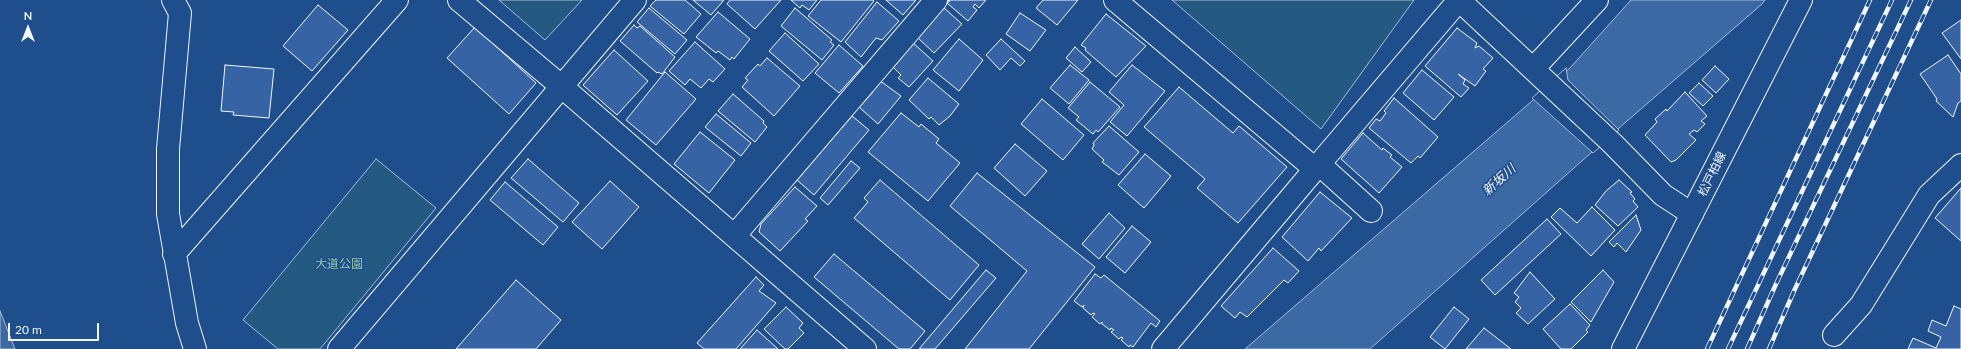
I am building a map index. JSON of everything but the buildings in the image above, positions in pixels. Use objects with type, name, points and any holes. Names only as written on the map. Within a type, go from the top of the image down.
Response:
[{"type":"street","points":[[173,0],[180,12],[168,148],[168,214],[187,323],[195,349]]},
{"type":"street","points":[[174,254],[397,0]]},
{"type":"street","points":[[459,0],[561,86],[865,349]]},
{"type":"street","points":[[339,349],[635,0]]},
{"type":"street","points":[[734,236],[936,0]]},
{"type":"street","points":[[1115,0],[1371,211]]},
{"type":"street","points":[[1163,349],[1459,0],[1610,141],[1663,195],[1692,214]]},
{"type":"street","points":[[1536,72],[1597,0]]},
{"type":"street","name":"松戸柏線","points":[[1623,349],[1740,116],[1801,0]]},
{"type":"street","points":[[1834,335],[1861,305],[1929,195],[1961,165]]},
{"type":"green space","points":[[499,0],[582,0],[545,40]]},
{"type":"green space","points":[[1172,0],[1414,0],[1321,129]]},
{"type":"green space","name":"大道公園","points":[[376,159],[436,208],[320,349],[278,349],[243,320]]},
{"type":"water","name":"新坂川","points":[[1631,0],[1765,0],[1370,349],[1245,349],[1569,69]]},
{"type":"water","points":[[0,311],[15,349],[0,349]]},
{"type":"pier","points":[[1566,68],[1568,80],[1619,130],[1593,153],[1532,98]]},
{"type":"railway","points":[[1707,349],[1870,0]]},
{"type":"railway","points":[[1728,349],[1892,0]]},
{"type":"railway","points":[[1747,349],[1776,284],[1911,0]]},
{"type":"railway","points":[[1769,349],[1794,291],[1931,0]]}]
